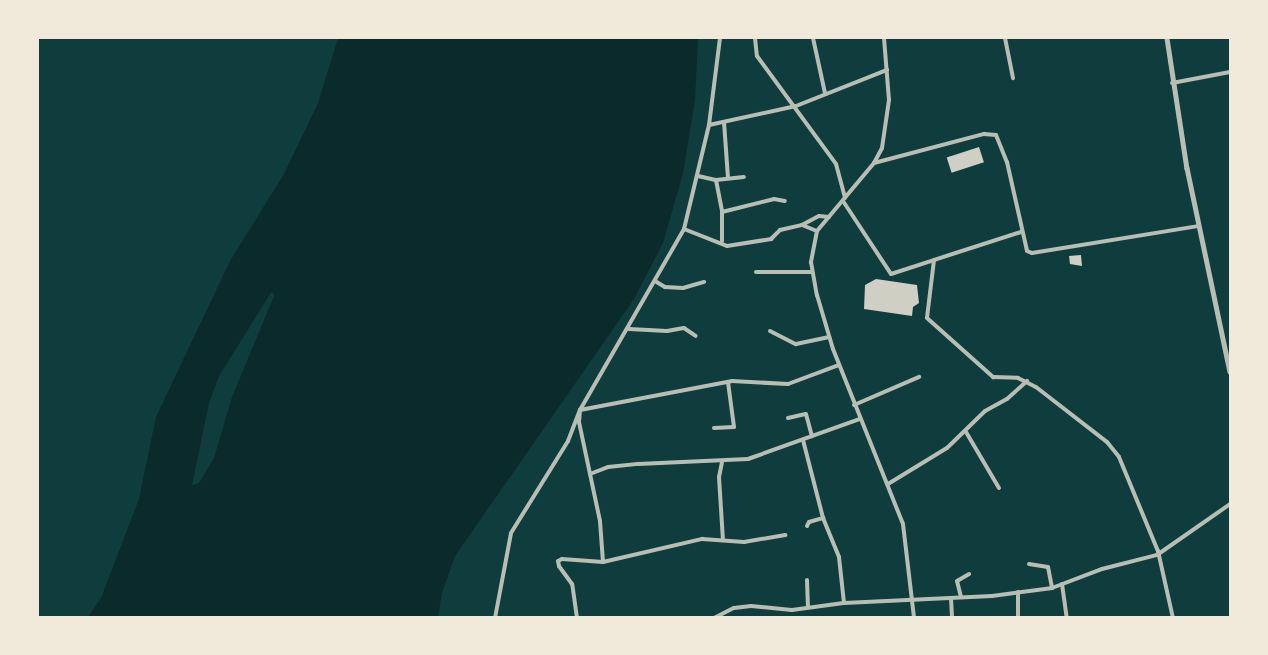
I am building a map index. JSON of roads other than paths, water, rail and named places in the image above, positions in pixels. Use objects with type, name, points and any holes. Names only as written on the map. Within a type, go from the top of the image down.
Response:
[{"type":"street","points":[[495,618],[511,533],[568,441],[580,410],[629,329],[684,229],[709,125],[720,38]]},
{"type":"street","points":[[755,38],[757,56],[796,106],[836,164],[844,200],[891,274],[1021,232]]},
{"type":"street","points":[[813,38],[825,93]]},
{"type":"street","points":[[884,38],[889,100],[882,148],[874,163],[817,231],[811,252],[812,272],[829,337],[839,365],[903,524],[914,618]]},
{"type":"street","points":[[1005,38],[1012,78]]},
{"type":"street","points":[[1167,38],[1172,83],[1198,226],[1230,372]]},
{"type":"street","points":[[709,125],[796,106],[887,70]]},
{"type":"street","points":[[1172,83],[1230,72]]},
{"type":"street","points":[[724,122],[728,178]]},
{"type":"street","points":[[874,163],[984,134],[996,135],[1007,162],[1021,232],[1027,251],[1032,253],[1198,226]]},
{"type":"street","points":[[698,176],[716,180],[744,177]]},
{"type":"street","points":[[716,180],[722,212],[722,241]]},
{"type":"street","points":[[722,212],[774,199],[785,201]]},
{"type":"street","points":[[684,229],[722,241],[727,246],[771,239],[780,230],[802,225],[819,216],[829,218]]},
{"type":"street","points":[[802,225],[817,231]]},
{"type":"street","points":[[934,260],[931,266],[927,318],[993,377],[1027,381],[1107,442],[1119,458],[1158,551],[1157,555],[1173,618]]},
{"type":"street","points":[[756,272],[812,272]]},
{"type":"street","points":[[655,281],[665,287],[683,288],[704,282]]},
{"type":"street","points":[[629,329],[667,331],[684,328],[696,336]]},
{"type":"street","points":[[770,331],[796,344],[829,337]]},
{"type":"street","points":[[580,410],[728,382],[788,384],[839,365]]},
{"type":"street","points":[[854,404],[919,377]]},
{"type":"street","points":[[888,484],[947,448],[966,432],[985,411],[1007,399],[1027,381]]},
{"type":"street","points":[[714,428],[734,427],[728,382]]},
{"type":"street","points":[[580,410],[579,422],[590,474],[603,562]]},
{"type":"street","points":[[788,418],[806,414],[812,436]]},
{"type":"street","points":[[590,474],[608,467],[638,464],[722,462],[748,459],[860,420]]},
{"type":"street","points":[[966,432],[999,488]]},
{"type":"street","points":[[803,440],[823,518],[839,557],[844,603]]},
{"type":"street","points":[[722,462],[723,540]]},
{"type":"street","points":[[714,618],[734,608],[751,606],[792,610],[844,603],[913,598],[952,598],[1052,588],[1102,569],[1157,555],[1230,504]]},
{"type":"street","points":[[807,526],[809,522],[823,518]]},
{"type":"street","points":[[577,618],[572,584],[558,561],[603,562],[697,540],[744,542],[785,535]]},
{"type":"street","points":[[1029,564],[1048,566],[1052,588]]},
{"type":"street","points":[[960,597],[957,581],[969,574]]},
{"type":"street","points":[[806,580],[808,607]]},
{"type":"street","points":[[1062,584],[1067,618]]},
{"type":"street","points":[[1018,592],[1018,618]]},
{"type":"street","points":[[952,598],[952,618]]},
{"type":"water","points":[[338,38],[698,38],[695,100],[683,173],[663,243],[634,299],[455,556],[442,593],[438,617],[88,617],[101,598],[139,499],[156,417],[230,261],[284,174],[318,103]],"holes":[[[272,291],[274,296],[232,397],[214,458],[199,483],[192,485],[209,403],[219,376]]]}]
